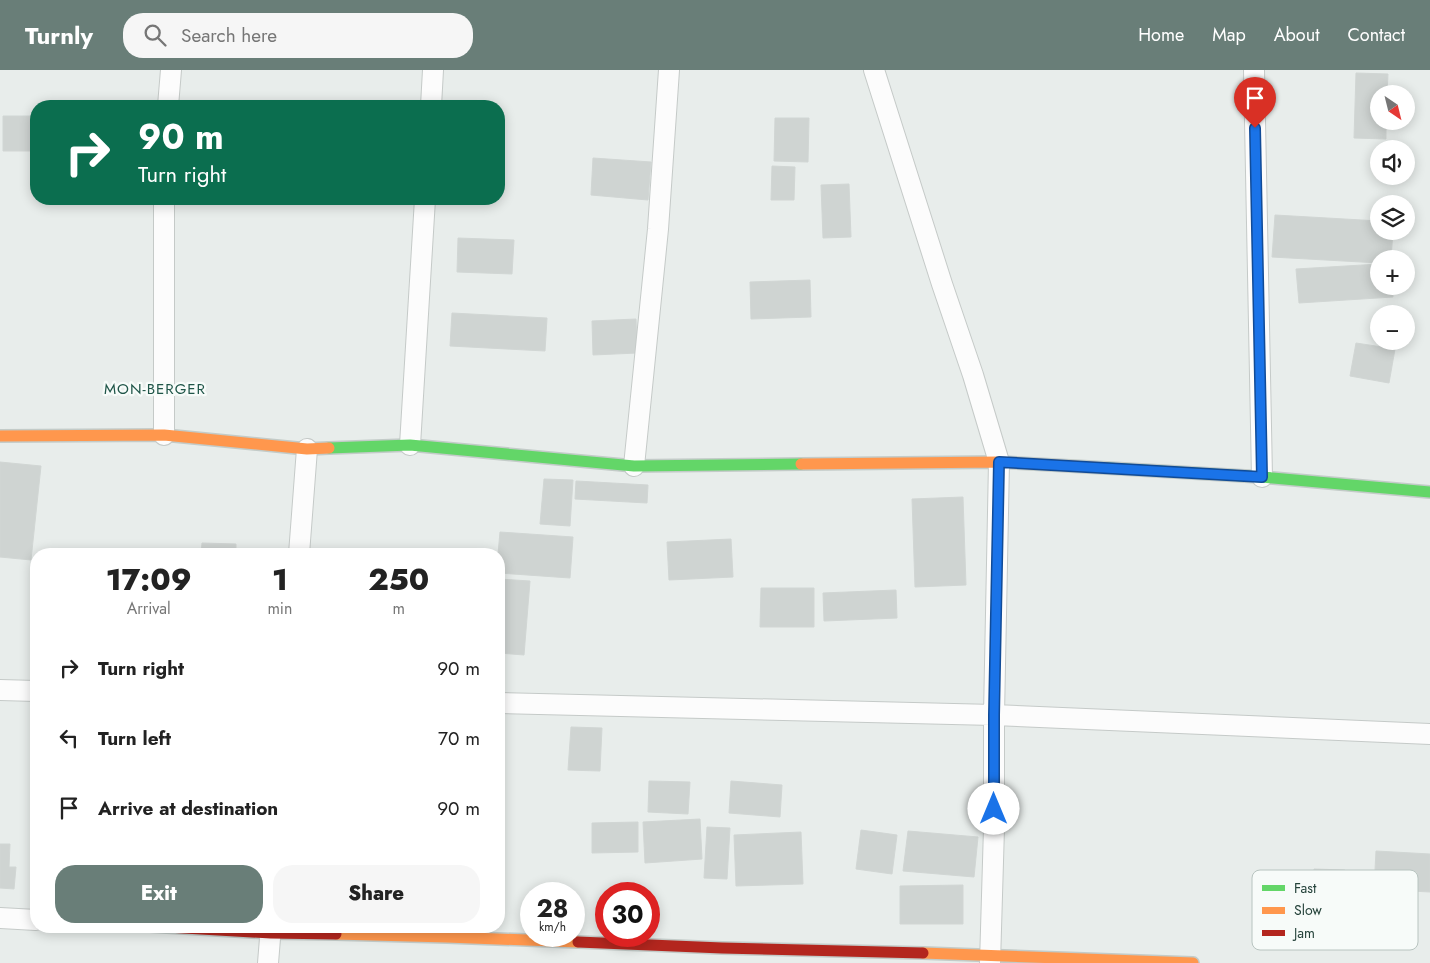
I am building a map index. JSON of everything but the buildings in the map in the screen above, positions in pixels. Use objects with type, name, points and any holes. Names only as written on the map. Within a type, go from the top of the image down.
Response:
[{"type":"street","points":[[168,100],[171,70]]},
{"type":"street","points":[[431,100],[433,70]]},
{"type":"street","points":[[634,466],[658,229],[669,70]]},
{"type":"street","points":[[874,70],[942,284],[974,375],[999,462],[994,715],[994,828],[990,959]]},
{"type":"street","points":[[1254,70],[1262,477]]},
{"type":"street","points":[[164,205],[164,435]]},
{"type":"street","points":[[410,445],[425,205]]},
{"type":"street","points":[[0,436],[164,435],[307,449],[410,445],[634,466],[999,462],[1262,477],[1430,492]]},
{"type":"street","points":[[299,548],[307,449]]},
{"type":"street","points":[[0,690],[30,691]]},
{"type":"street","points":[[505,703],[994,715],[1430,734]]},
{"type":"street","points":[[0,918],[30,920]]},
{"type":"street","points":[[268,963],[271,933]]},
{"type":"street","points":[[359,933],[990,959],[1193,963]]},
{"type":"traffic: fast","points":[[329,448],[410,445],[634,466],[801,464]]},
{"type":"traffic: fast","points":[[1107,468],[1262,477],[1430,492]]},
{"type":"traffic: slow","points":[[0,436],[164,435],[307,449],[329,448]]},
{"type":"traffic: slow","points":[[801,464],[999,462],[1107,468]]},
{"type":"traffic: slow","points":[[336,934],[520,940]]},
{"type":"traffic: slow","points":[[923,953],[1193,963]]},
{"type":"traffic: jam","points":[[271,933],[336,934]]},
{"type":"traffic: jam","points":[[585,942],[923,953]]},
{"type":"district","name":"MON-BERGER","points":[[155,389]]},
{"type":"route","points":[[994,809],[999,462],[1262,477],[1255,128]]}]
